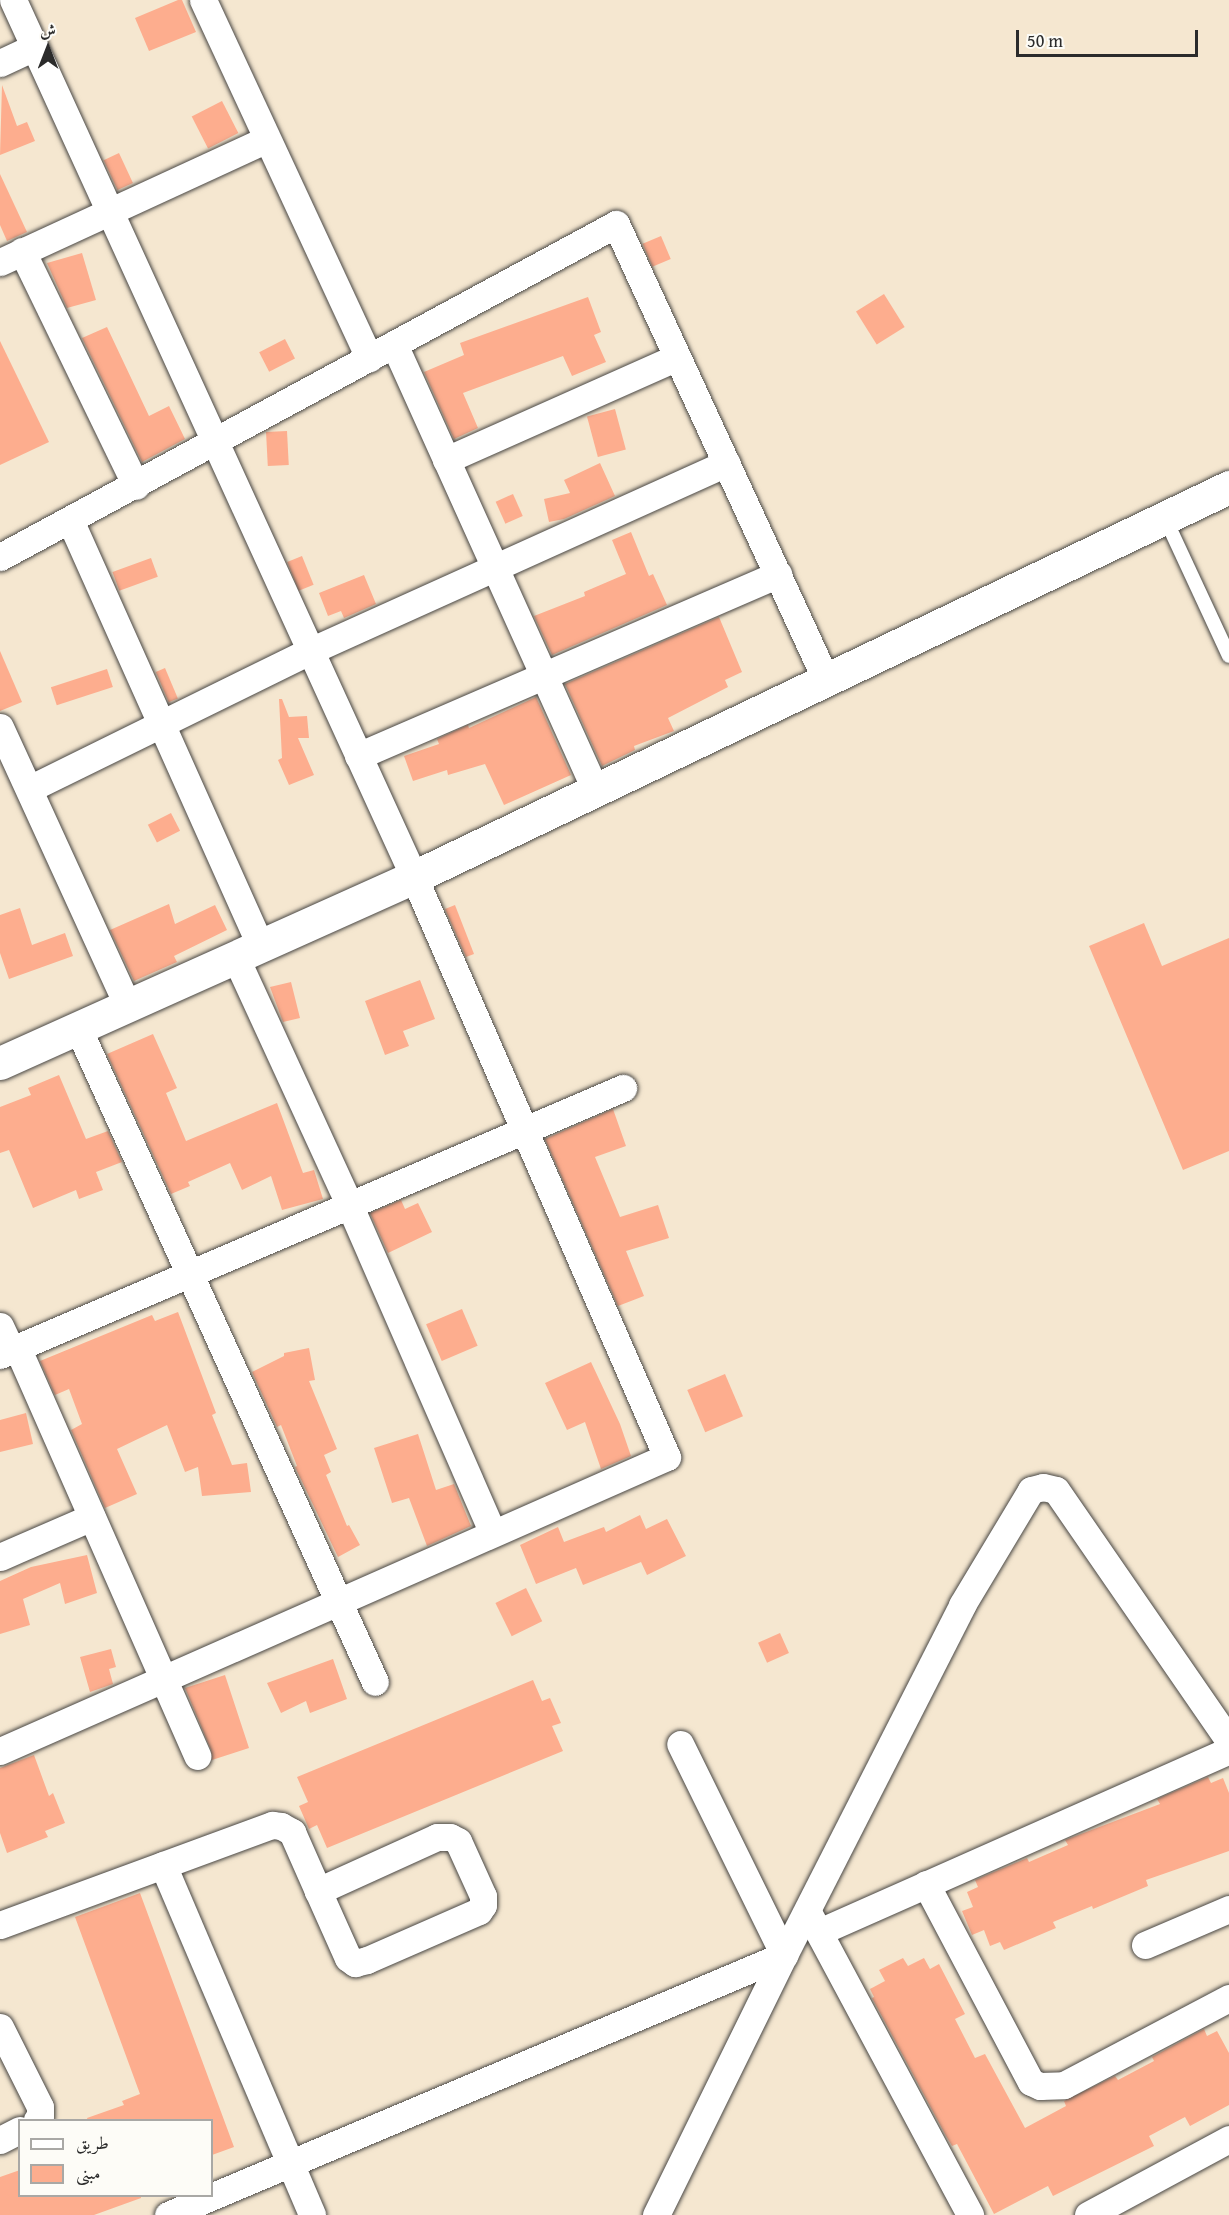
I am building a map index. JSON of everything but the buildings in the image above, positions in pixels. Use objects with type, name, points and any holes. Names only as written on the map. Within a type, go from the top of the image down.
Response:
[{"type":"main road","points":[[0,1063],[414,877],[1229,487]]},
{"type":"street","points":[[0,1751],[492,1532],[667,1457],[414,877],[13,0]]},
{"type":"street","points":[[203,0],[265,140],[369,358]]},
{"type":"street","points":[[0,63],[34,47]]},
{"type":"street","points":[[135,486],[11,257],[108,210],[265,140]]},
{"type":"street","points":[[0,557],[135,486],[615,224],[826,680]]},
{"type":"street","points":[[394,344],[596,791]]},
{"type":"street","points":[[446,460],[677,357]]},
{"type":"street","points":[[29,789],[309,651],[726,463]]},
{"type":"street","points":[[70,520],[161,723],[248,951],[349,1204],[492,1532]]},
{"type":"street","points":[[358,756],[778,574]]},
{"type":"street","points":[[0,728],[128,1006]]},
{"type":"street","points":[[78,1028],[375,1682]]},
{"type":"street","points":[[9,1350],[623,1088]]},
{"type":"street","points":[[0,1326],[9,1350],[92,1517],[197,1756]]},
{"type":"street","points":[[656,2215],[784,1955],[813,1921],[962,1605],[1031,1490],[1043,1487],[1056,1490],[1229,1741]]},
{"type":"street","points":[[0,1557],[92,1517]]},
{"type":"street","points":[[680,1744],[784,1955]]},
{"type":"street","points":[[813,1921],[926,1884],[1229,1750]]},
{"type":"street","points":[[0,1924],[272,1825],[281,1826],[292,1832],[318,1891],[348,1958],[355,1963],[367,1960],[479,1911],[483,1905],[483,1896],[458,1841],[450,1837],[437,1837],[318,1891]]},
{"type":"street","points":[[163,1865],[312,2215]]},
{"type":"street","points":[[926,1884],[1031,2082],[1040,2086],[1064,2085],[1229,1998]]},
{"type":"street","points":[[1145,1945],[1229,1909]]},
{"type":"street","points":[[813,1921],[970,2215]]},
{"type":"street","points":[[213,2196],[784,1955]]},
{"type":"street","points":[[0,2027],[40,2107],[38,2119]]},
{"type":"street","points":[[0,2140],[18,2131]]},
{"type":"street","points":[[1089,2215],[1229,2139]]},
{"type":"street","points":[[168,2215],[211,2197]]},
{"type":"lane","points":[[1165,518],[1229,656]]}]
